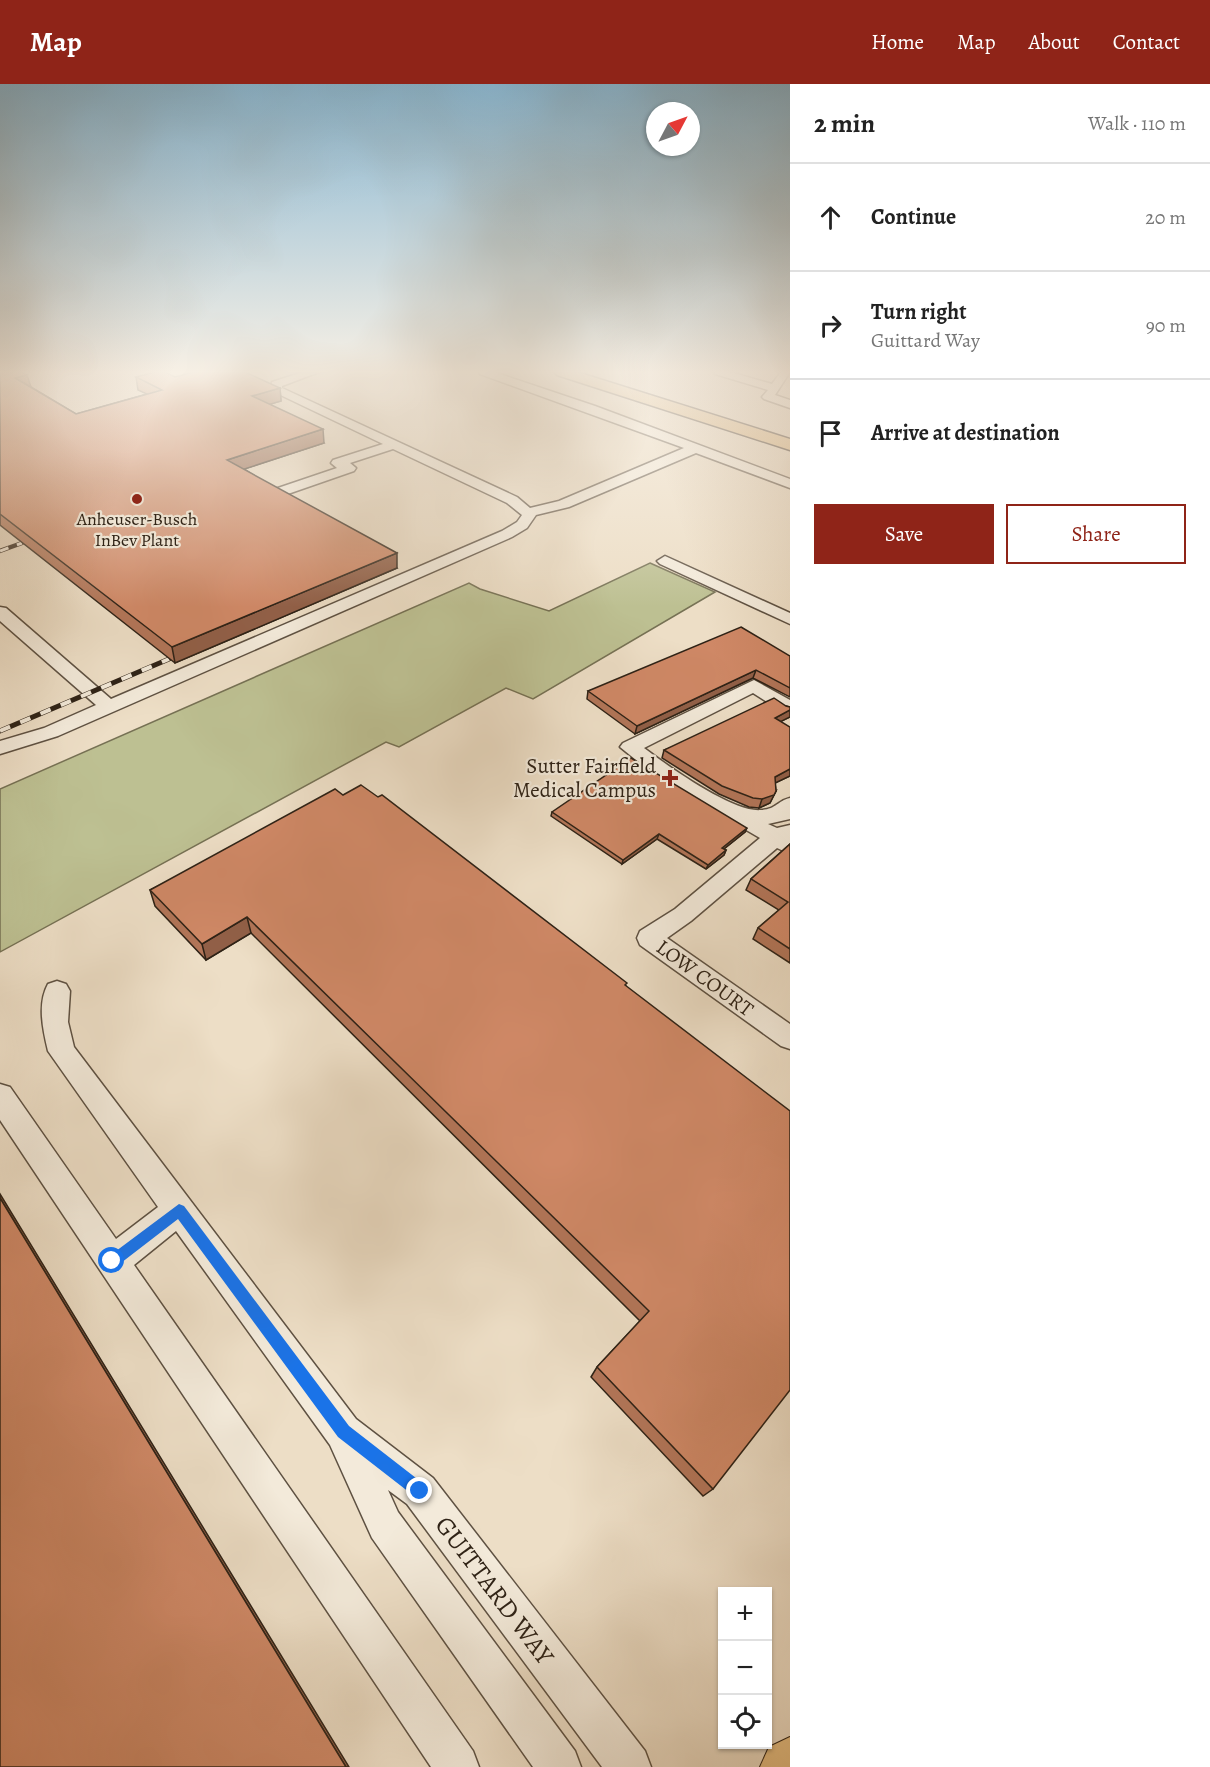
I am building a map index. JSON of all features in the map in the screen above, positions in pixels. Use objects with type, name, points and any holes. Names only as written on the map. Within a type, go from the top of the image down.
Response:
[{"type":"street","points":[[277,493],[349,468],[338,463],[377,451]]},
{"type":"street","points":[[406,451],[512,500],[527,513]]},
{"type":"street","points":[[527,513],[564,504],[690,451]]},
{"type":"street","points":[[703,451],[790,484]]},
{"type":"street","points":[[0,748],[43,735],[507,534],[522,525],[527,513]]},
{"type":"street","points":[[664,561],[790,618]]},
{"type":"street","points":[[0,612],[109,707]]},
{"type":"street","points":[[786,826],[759,818],[738,816],[669,776],[630,747],[754,685],[790,708]]},
{"type":"street","name":"LOW COURT","points":[[786,826],[682,915],[649,938],[790,1038]]},
{"type":"street","name":"GUITTARD WAY","points":[[57,991],[55,1022],[61,1051],[343,1431],[385,1525],[559,1767]]},
{"type":"street","points":[[0,1096],[457,1767]]},
{"type":"street","points":[[112,1261],[179,1210]]},
{"type":"street","name":"GUITTARD WAY","points":[[343,1431],[420,1491],[629,1767]]},
{"type":"green space","points":[[650,563],[715,592],[533,699],[506,688],[399,747],[386,742],[0,952],[0,789],[469,583],[480,589],[549,611]]},
{"type":"building","name":"Anheuser-Busch InBev Plant","points":[[0,451],[256,451],[227,460],[397,553],[172,647],[0,514]]},
{"type":"building","points":[[741,627],[790,656],[790,688],[756,670],[637,726],[588,691]]},
{"type":"building","points":[[774,698],[790,707],[790,710],[775,718],[790,727],[790,769],[775,777],[774,795],[762,799],[753,798],[722,786],[664,750]]},
{"type":"building","points":[[631,758],[747,828],[722,848],[726,850],[708,865],[659,834],[623,860],[552,812]]},
{"type":"building","points":[[361,785],[378,797],[382,795],[790,1111],[790,1390],[713,1489],[597,1367],[649,1311],[247,917],[202,944],[150,890],[335,789],[343,795]]},
{"type":"building","points":[[790,844],[790,949],[758,928],[788,902],[751,879]]},
{"type":"building","points":[[0,1198],[346,1767],[0,1767]]},
{"type":"railway","points":[[0,551],[22,543]]},
{"type":"railway","points":[[0,731],[169,659]]},
{"type":"place","name":"Anheuser-Busch InBev Plant","points":[[137,499]]},
{"type":"place","name":"Sutter Fairfield Medical Campus","points":[[670,778]]},
{"type":"route","points":[[112,1261],[179,1210],[343,1431],[420,1491]]}]
